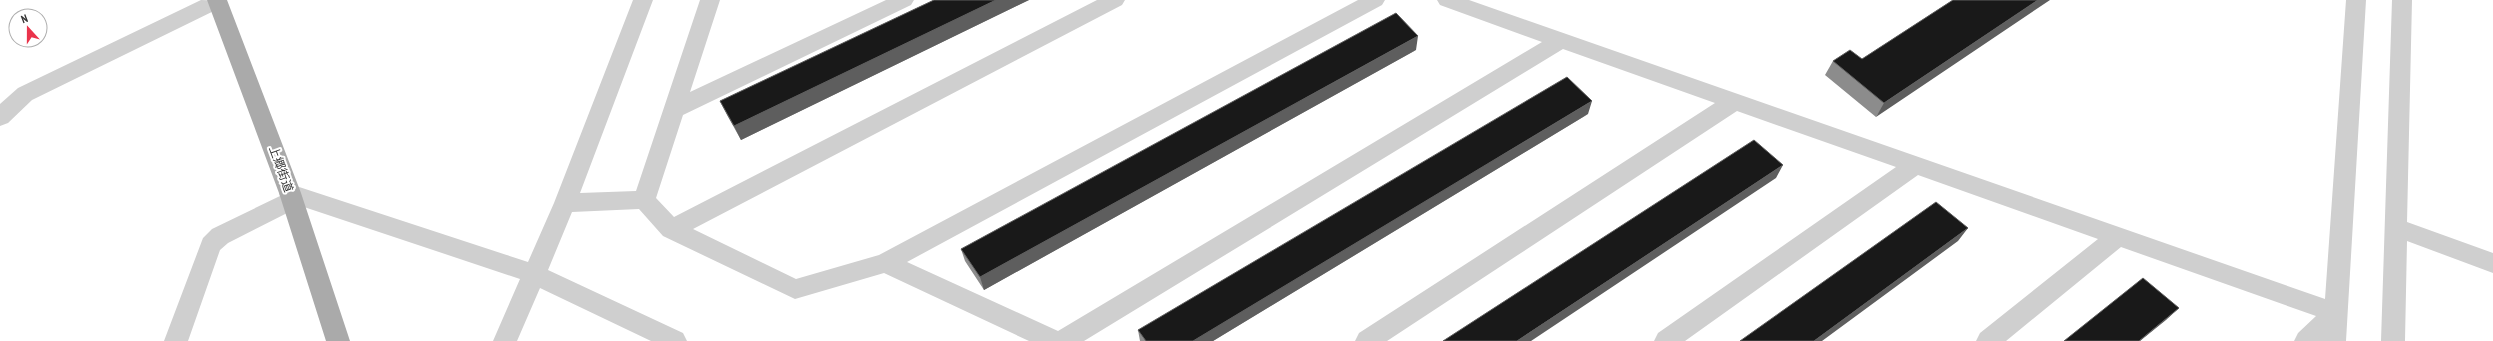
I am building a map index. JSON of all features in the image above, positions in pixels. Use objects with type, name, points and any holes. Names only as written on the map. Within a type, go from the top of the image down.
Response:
[{"type":"main road","name":"上郷街道","points":[[217,0],[291,197],[338,341]]},
{"type":"street","points":[[0,117],[25,94],[217,0]]},
{"type":"street","points":[[505,341],[565,203],[643,0]]},
{"type":"street","points":[[644,200],[710,0]]},
{"type":"street","points":[[674,110],[904,0]]},
{"type":"street","points":[[671,230],[1115,0]]},
{"type":"street","points":[[644,200],[671,230],[795,289],[885,263],[1375,0]]},
{"type":"street","points":[[1447,0],[2336,313]]},
{"type":"street","points":[[2334,341],[2356,0]]},
{"type":"street","points":[[2393,341],[2402,0]]},
{"type":"street","points":[[1063,341],[1560,40]]},
{"type":"street","points":[[1367,341],[1735,101]]},
{"type":"street","points":[[1666,341],[1916,165]]},
{"type":"street","points":[[176,341],[211,245],[220,236],[291,197],[534,274],[675,341]]},
{"type":"street","points":[[565,203],[644,200]]},
{"type":"street","points":[[2396,227],[2493,263]]},
{"type":"street","points":[[1988,341],[2118,236]]},
{"type":"street","points":[[885,263],[1054,341]]},
{"type":"street","points":[[2306,341],[2336,313]]},
{"type":"building","points":[[934,0],[996,0],[734,126],[720,101]]},
{"type":"building","points":[[1953,0],[2038,0],[1884,103],[1833,61],[1850,50],[1862,59]]},
{"type":"building","points":[[1396,13],[1418,36],[980,277],[961,249]]},
{"type":"building","points":[[1567,77],[1592,101],[1193,341],[1146,341],[1138,330]]},
{"type":"building","points":[[1754,140],[1783,165],[1517,341],[1443,341]]},
{"type":"building","points":[[1936,202],[1968,228],[1814,341],[1740,341]]},
{"type":"building","points":[[2143,278],[2179,308],[2139,341],[2064,341]]}]
